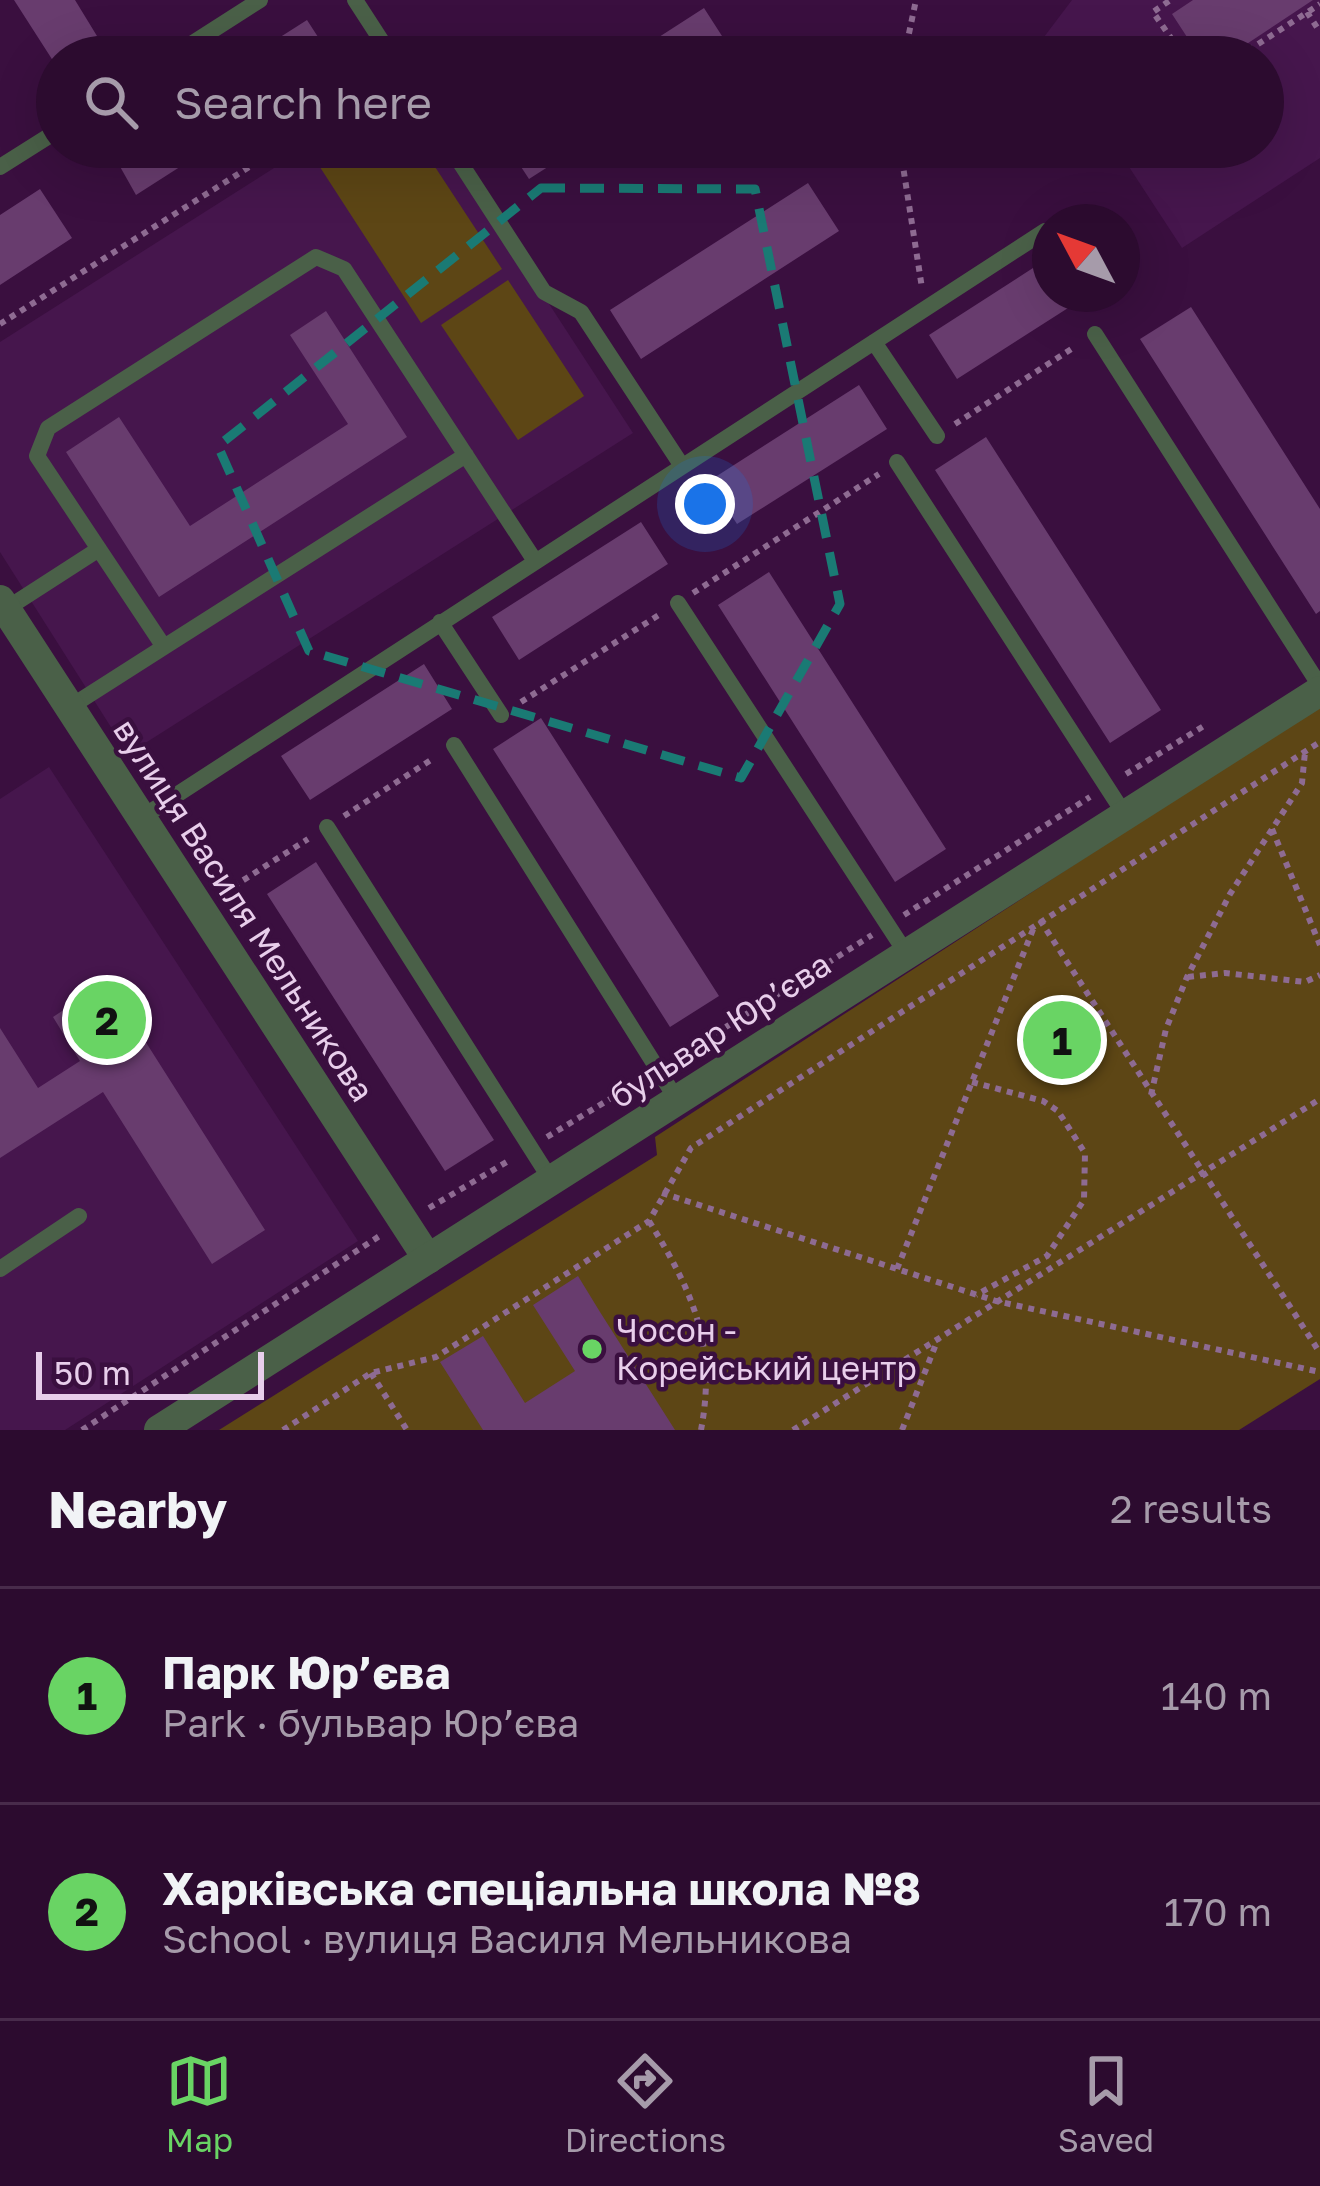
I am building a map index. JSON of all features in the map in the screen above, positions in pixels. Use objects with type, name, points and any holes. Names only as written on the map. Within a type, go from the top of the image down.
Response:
[{"type":"street","name":"вулиця Василя Мельникова","points":[[3,605],[428,1259]]},
{"type":"street","name":"бульвар Юрʼєва","points":[[159,1430],[1320,688]]},
{"type":"lane","points":[[204,36],[260,0]]},
{"type":"lane","points":[[355,0],[378,36]]},
{"type":"lane","points":[[0,167],[36,144]]},
{"type":"lane","points":[[464,168],[544,292],[581,312],[682,466]]},
{"type":"lane","points":[[141,818],[1032,239]]},
{"type":"lane","points":[[164,647],[37,456],[48,428],[316,257],[344,269],[536,561]]},
{"type":"lane","points":[[1095,334],[1320,688]]},
{"type":"lane","points":[[874,342],[937,436]]},
{"type":"lane","points":[[70,707],[466,455]]},
{"type":"lane","points":[[897,462],[1126,815]]},
{"type":"lane","points":[[3,605],[99,549]]},
{"type":"lane","points":[[678,603],[906,953]]},
{"type":"lane","points":[[440,622],[501,715]]},
{"type":"lane","points":[[454,745],[677,1100]]},
{"type":"lane","points":[[327,827],[551,1180]]},
{"type":"lane","points":[[0,1268],[79,1216]]},
{"type":"path","points":[[908,36],[916,0]]},
{"type":"path","points":[[1169,2],[1153,12],[1170,36]]},
{"type":"path","points":[[1270,36],[1320,4]]},
{"type":"path","points":[[1307,12],[1320,32]]},
{"type":"path","points":[[0,324],[248,168]]},
{"type":"path","points":[[903,168],[925,309]]},
{"type":"path","points":[[937,436],[1095,334]]},
{"type":"path","points":[[501,715],[897,462]]},
{"type":"path","points":[[82,1430],[403,1221],[439,1204],[658,1070],[1208,723]]},
{"type":"path","points":[[283,1430],[371,1373],[436,1357],[649,1221],[691,1148],[1320,742]]},
{"type":"path","points":[[200,908],[454,745]]},
{"type":"path","points":[[1151,1095],[1166,1029],[1186,977],[1230,894],[1302,783],[1305,752]]},
{"type":"path","points":[[1272,829],[1320,944]]},
{"type":"path","points":[[897,1269],[1038,922]]},
{"type":"path","points":[[1038,922],[1320,1353]]},
{"type":"path","points":[[1186,977],[1226,973],[1305,982],[1320,976]]},
{"type":"path","points":[[972,1082],[1042,1101],[1058,1111],[1085,1153],[1084,1200],[1047,1256],[976,1294]]},
{"type":"path","points":[[793,1430],[1320,1099]]},
{"type":"path","points":[[662,1193],[996,1301],[1320,1372]]},
{"type":"path","points":[[649,1221],[680,1271],[698,1318],[708,1362],[701,1430]]},
{"type":"path","points":[[902,1430],[938,1337]]},
{"type":"path","points":[[371,1373],[407,1430]]},
{"type":"highlighted area","points":[[541,188],[755,189],[840,604],[741,778],[309,651],[218,446]]},
{"type":"shaded area","points":[[1072,0],[1320,0],[1320,158],[1182,248],[1130,168],[1284,168],[1284,36],[1045,36]]},
{"type":"shaded area","points":[[274,168],[461,168],[633,433],[128,754],[0,552],[0,342]]},
{"type":"shaded area","points":[[321,168],[436,168],[502,269],[421,323]]},
{"type":"shaded area","points":[[508,280],[584,396],[518,440],[441,325]]},
{"type":"shaded area","points":[[1320,705],[1320,1379],[1239,1430],[219,1430],[657,1155],[655,1137]]},
{"type":"shaded area","points":[[49,767],[358,1241],[65,1430],[0,1430],[0,799]]},
{"type":"building","points":[[14,0],[75,0],[97,36],[37,36]]},
{"type":"building","points":[[1193,0],[1313,0],[1259,36],[1186,36],[1172,14]]},
{"type":"building","points":[[704,8],[722,36],[661,36]]},
{"type":"building","points":[[307,20],[317,36],[282,36]]},
{"type":"building","points":[[121,168],[178,168],[136,195]]},
{"type":"building","points":[[522,168],[546,168],[529,179]]},
{"type":"building","points":[[808,183],[839,231],[641,359],[610,310]]},
{"type":"building","points":[[40,189],[72,238],[0,285],[0,215]]},
{"type":"building","points":[[1032,269],[1032,312],[1062,312],[957,379],[929,335]]},
{"type":"building","points":[[1191,307],[1320,509],[1320,611],[1316,614],[1140,339]]},
{"type":"building","points":[[326,311],[407,437],[159,597],[66,452],[119,417],[190,526],[348,424],[290,335]]},
{"type":"building","points":[[859,385],[887,429],[737,524],[709,481]]},
{"type":"building","points":[[986,437],[1161,710],[1110,743],[935,470]]},
{"type":"building","points":[[641,522],[668,564],[519,660],[492,617]]},
{"type":"building","points":[[769,572],[946,849],[895,882],[718,605]]},
{"type":"building","points":[[424,664],[452,709],[310,800],[281,756]]},
{"type":"building","points":[[541,718],[719,996],[670,1027],[493,749]]},
{"type":"building","points":[[316,862],[494,1140],[445,1171],[267,894]]},
{"type":"building","points":[[107,981],[265,1230],[212,1264],[103,1092],[0,1158],[0,1028],[38,1088],[80,1061],[53,1017]]},
{"type":"building","name":"Чосон - Корейський центр","points":[[578,1276],[675,1430],[483,1430],[440,1362],[483,1336],[525,1403],[575,1371],[533,1305]]},
{"type":"place","name":"Харківська спеціальна школа №8","points":[[107,1020]]},
{"type":"place","name":"Парк Юр’єва","points":[[1062,1040]]},
{"type":"place","name":"Чосон - Корейський центр","points":[[592,1349]]}]
